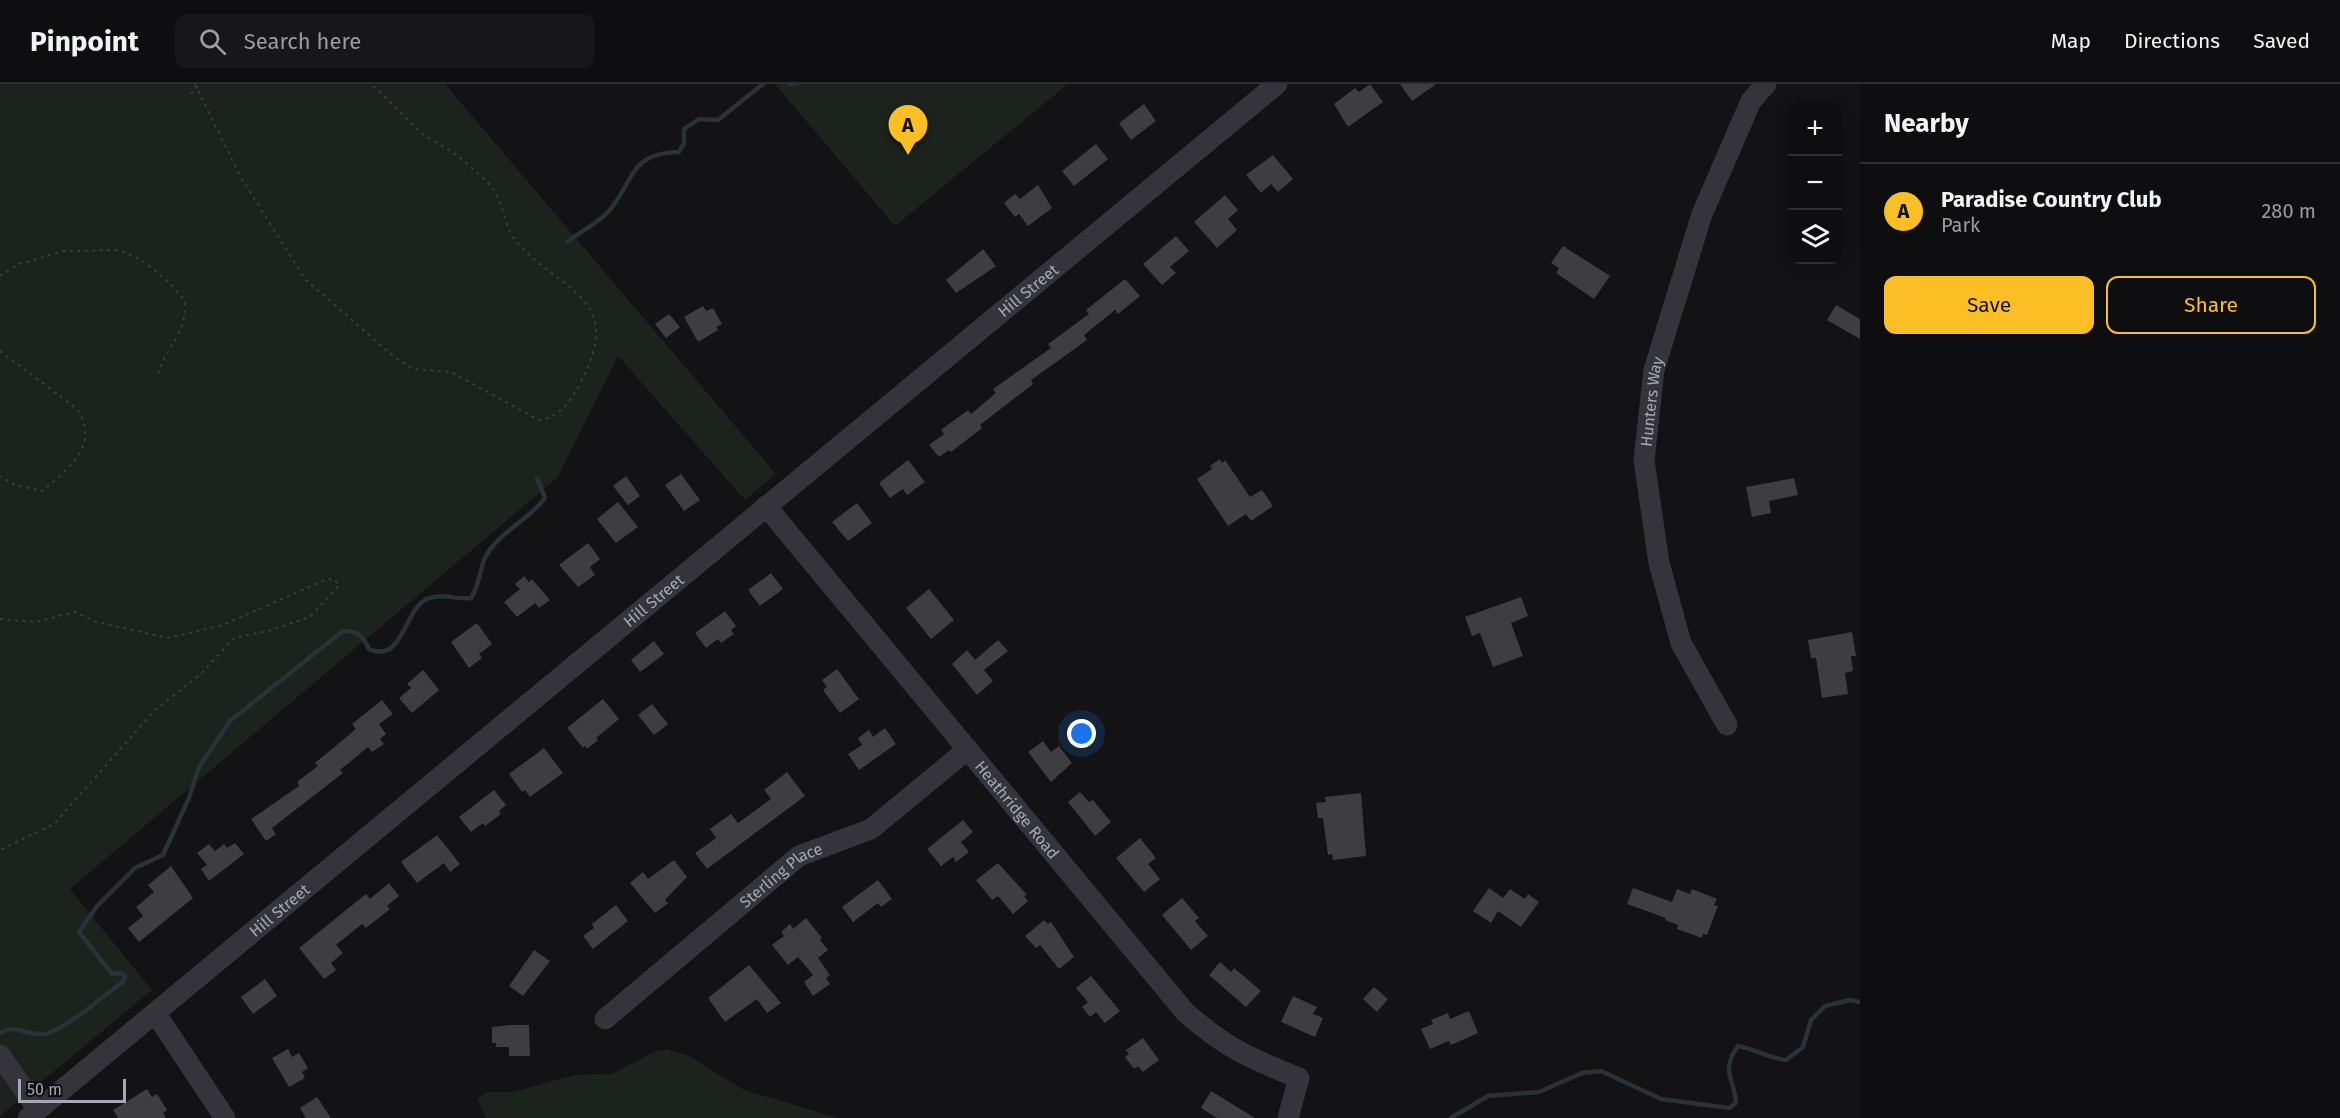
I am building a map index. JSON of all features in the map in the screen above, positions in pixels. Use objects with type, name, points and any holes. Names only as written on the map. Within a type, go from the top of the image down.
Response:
[{"type":"street","name":"Hill Street","points":[[33,1114],[1277,84]]},
{"type":"street","name":"Hunters Way","points":[[1727,725],[1681,643],[1659,563],[1644,460],[1654,370],[1702,213],[1751,101],[1766,84]]},
{"type":"street","name":"Heathridge Road","points":[[766,506],[1185,1012],[1215,1039],[1243,1056],[1299,1078],[1288,1118]]},
{"type":"street","name":"Sterling Place","points":[[605,1019],[799,856],[871,829],[968,749]]},
{"type":"street","points":[[156,1014],[225,1118]]},
{"type":"street","points":[[0,1055],[33,1114]]},
{"type":"path","points":[[195,84],[240,176],[284,243],[294,266],[309,284],[393,356],[413,369],[451,372],[539,420],[555,416],[576,394],[592,361],[598,334],[588,307],[579,294],[526,252],[514,239],[507,229],[502,205],[490,185],[454,153],[415,127],[371,84]]},
{"type":"path","points":[[191,94],[200,84]]},
{"type":"path","points":[[0,276],[19,264],[65,251],[118,250],[140,259],[170,283],[185,301],[184,322],[162,363],[157,379]]},
{"type":"path","points":[[0,351],[77,409],[84,420],[86,432],[75,462],[42,491],[15,485],[0,476]]},
{"type":"path","points":[[0,619],[36,622],[75,612],[96,622],[168,638],[223,625],[325,580],[334,579],[339,585],[310,617],[268,631],[237,637],[231,641],[201,674],[155,710],[54,824],[0,850]]},
{"type":"shaded area","points":[[0,84],[445,84],[776,474],[745,500],[618,356],[557,478],[70,889],[152,990],[0,1116]]},
{"type":"shaded area","points":[[775,84],[1068,84],[895,226]]},
{"type":"shaded area","points":[[667,1049],[691,1057],[744,1090],[838,1118],[486,1118],[477,1098],[488,1092],[513,1092],[575,1075],[611,1074],[654,1052]]},
{"type":"building","points":[[1370,84],[1383,102],[1348,127],[1334,104],[1355,88],[1359,92]]},
{"type":"building","points":[[1400,84],[1436,84],[1412,101]]},
{"type":"building","points":[[1144,104],[1156,121],[1131,140],[1119,123]]},
{"type":"building","points":[[1096,144],[1108,159],[1074,186],[1062,171]]},
{"type":"building","points":[[1273,155],[1293,179],[1278,192],[1271,184],[1261,193],[1246,175]]},
{"type":"building","points":[[1038,185],[1052,208],[1028,226],[1019,214],[1015,217],[1004,203],[1015,194],[1020,199]]},
{"type":"building","points":[[1225,195],[1238,210],[1228,219],[1237,230],[1217,248],[1194,222]]},
{"type":"building","points":[[1176,236],[1189,251],[1170,267],[1176,273],[1162,285],[1143,264]]},
{"type":"building","points":[[1563,246],[1610,276],[1594,299],[1556,273],[1559,268],[1551,263]]},
{"type":"building","points":[[983,249],[996,266],[956,293],[946,280]]},
{"type":"building","points":[[1125,279],[1140,296],[1118,314],[1115,310],[1084,335],[1087,340],[1031,380],[1033,384],[980,425],[982,428],[951,452],[949,450],[939,457],[929,445],[944,434],[941,430],[968,410],[971,414],[996,393],[993,389],[1051,348],[1048,344],[1089,314],[1086,310]]},
{"type":"building","points":[[1836,305],[1860,319],[1860,339],[1827,320]]},
{"type":"building","points":[[703,306],[706,311],[713,308],[722,324],[716,327],[718,330],[698,342],[684,317]]},
{"type":"building","points":[[669,314],[680,327],[666,338],[655,324]]},
{"type":"building","points":[[1220,459],[1222,463],[1225,460],[1250,497],[1262,490],[1273,506],[1251,521],[1246,514],[1228,526],[1197,479],[1212,469],[1210,466]]},
{"type":"building","points":[[908,460],[925,482],[907,495],[903,489],[890,498],[879,483]]},
{"type":"building","points":[[681,474],[700,500],[684,511],[665,485]]},
{"type":"building","points":[[626,476],[640,496],[628,505],[613,486]]},
{"type":"building","points":[[1794,478],[1798,495],[1769,501],[1771,513],[1752,517],[1746,487]]},
{"type":"building","points":[[618,502],[638,527],[616,543],[597,519]]},
{"type":"building","points":[[857,503],[872,523],[848,541],[832,522]]},
{"type":"building","points":[[588,543],[600,559],[590,567],[595,575],[578,587],[559,565]]},
{"type":"building","points":[[771,573],[783,589],[760,606],[748,590]]},
{"type":"building","points":[[524,576],[529,582],[532,579],[550,600],[539,608],[535,603],[517,617],[504,602],[520,589],[515,584]]},
{"type":"building","points":[[929,589],[954,620],[931,639],[906,608]]},
{"type":"building","points":[[1521,597],[1528,616],[1511,623],[1523,656],[1493,667],[1480,633],[1472,636],[1465,617]]},
{"type":"building","points":[[725,611],[736,626],[731,630],[734,634],[721,643],[718,639],[706,648],[695,633]]},
{"type":"building","points":[[477,623],[492,644],[479,654],[482,658],[469,668],[451,642]]},
{"type":"building","points":[[1852,632],[1856,656],[1851,656],[1853,671],[1845,673],[1848,694],[1822,698],[1816,658],[1811,658],[1808,640]]},
{"type":"building","points":[[998,640],[1008,651],[984,670],[993,681],[977,695],[952,664],[967,650],[975,660]]},
{"type":"building","points":[[654,641],[664,654],[640,672],[631,660]]},
{"type":"building","points":[[837,669],[859,699],[840,713],[823,690],[827,687],[822,680]]},
{"type":"building","points":[[423,670],[439,690],[412,713],[399,698],[411,688],[407,684]]},
{"type":"building","points":[[603,699],[619,719],[596,738],[598,740],[587,749],[585,746],[583,748],[567,728]]},
{"type":"building","points":[[382,700],[393,714],[379,724],[386,734],[380,739],[384,744],[372,752],[368,747],[340,770],[343,773],[272,828],[276,834],[266,841],[251,819],[299,786],[297,782],[318,766],[315,763],[356,729],[352,724]]},
{"type":"building","points":[[652,704],[668,724],[654,735],[638,715]]},
{"type":"building","points":[[885,728],[896,744],[859,770],[848,754],[862,745],[858,738],[869,730],[873,737]]},
{"type":"building","points":[[1043,741],[1051,752],[1059,746],[1072,763],[1051,782],[1028,752]]},
{"type":"building","points":[[544,748],[563,773],[530,797],[525,790],[522,792],[509,774]]},
{"type":"building","points":[[787,772],[805,796],[707,869],[695,853],[716,838],[710,829],[731,814],[738,823],[771,799],[764,790]]},
{"type":"building","points":[[494,790],[506,805],[499,811],[501,814],[485,826],[483,823],[471,832],[459,817]]},
{"type":"building","points":[[1080,792],[1089,802],[1093,800],[1111,822],[1095,836],[1068,802]]},
{"type":"building","points":[[1361,793],[1366,856],[1333,860],[1332,854],[1328,855],[1323,818],[1318,818],[1316,803],[1326,802],[1325,797]]},
{"type":"building","points":[[963,820],[973,832],[961,842],[969,852],[956,862],[953,857],[941,866],[927,849]]},
{"type":"building","points":[[437,835],[460,864],[450,872],[444,863],[417,883],[401,862]]},
{"type":"building","points":[[1140,838],[1156,858],[1148,864],[1160,879],[1144,892],[1116,858]]},
{"type":"building","points":[[235,843],[244,854],[209,881],[201,869],[207,865],[197,853],[209,844],[215,851],[224,844],[227,848]]},
{"type":"building","points":[[674,860],[687,877],[665,900],[668,903],[655,913],[630,883],[643,872],[648,879]]},
{"type":"building","points":[[998,863],[1027,895],[1024,896],[1028,901],[1013,914],[998,896],[992,900],[976,880]]},
{"type":"building","points":[[171,866],[193,898],[139,942],[128,928],[143,916],[136,907],[154,892],[148,885]]},
{"type":"building","points":[[878,880],[892,899],[881,907],[878,903],[853,922],[842,907]]},
{"type":"building","points":[[389,883],[399,896],[387,906],[390,909],[366,928],[362,924],[336,945],[343,953],[331,963],[336,970],[324,979],[299,948],[366,894],[370,899]]},
{"type":"building","points":[[1489,888],[1503,898],[1510,889],[1525,899],[1528,894],[1539,902],[1521,927],[1498,911],[1491,923],[1473,911]]},
{"type":"building","points":[[1633,888],[1672,902],[1677,889],[1690,894],[1692,889],[1717,899],[1714,905],[1718,906],[1707,935],[1703,934],[1702,938],[1677,929],[1678,925],[1665,920],[1666,918],[1627,904]]},
{"type":"building","points":[[1182,898],[1199,918],[1195,921],[1208,936],[1191,950],[1162,915]]},
{"type":"building","points":[[616,905],[628,921],[593,949],[583,936],[594,928],[592,924]]},
{"type":"building","points":[[806,918],[822,938],[820,940],[828,950],[818,958],[830,975],[826,978],[830,984],[813,996],[804,982],[813,975],[798,957],[788,965],[772,945],[784,936],[781,932],[790,924],[793,929]]},
{"type":"building","points":[[1044,920],[1048,924],[1051,922],[1074,957],[1059,969],[1040,945],[1036,948],[1025,936]]},
{"type":"building","points":[[534,950],[550,961],[523,996],[509,986]]},
{"type":"building","points":[[1220,962],[1231,972],[1234,968],[1261,991],[1246,1007],[1209,975]]},
{"type":"building","points":[[749,965],[781,1003],[767,1013],[757,999],[725,1022],[708,998]]},
{"type":"building","points":[[1091,976],[1120,1011],[1105,1023],[1096,1012],[1090,1017],[1082,1007],[1088,1002],[1076,988]]},
{"type":"building","points":[[265,979],[277,996],[253,1014],[241,997]]},
{"type":"building","points":[[1374,987],[1388,999],[1377,1012],[1363,999]]},
{"type":"building","points":[[1293,996],[1317,1007],[1313,1014],[1323,1018],[1315,1037],[1281,1022]]},
{"type":"building","points":[[1469,1011],[1478,1033],[1451,1045],[1449,1041],[1430,1049],[1421,1029],[1433,1024],[1431,1020],[1448,1013],[1450,1019]]},
{"type":"building","points":[[529,1025],[530,1056],[509,1056],[509,1047],[496,1047],[496,1043],[492,1043],[492,1027]]},
{"type":"building","points":[[1143,1038],[1159,1060],[1143,1072],[1138,1066],[1134,1069],[1125,1057],[1129,1054],[1126,1050]]},
{"type":"building","points":[[288,1049],[292,1057],[299,1053],[308,1068],[302,1072],[305,1078],[289,1087],[272,1058]]},
{"type":"building","points":[[147,1089],[152,1097],[157,1094],[167,1110],[163,1113],[166,1118],[118,1118],[113,1110]]},
{"type":"building","points":[[1211,1091],[1255,1118],[1217,1118],[1201,1108]]},
{"type":"building","points":[[317,1097],[331,1118],[306,1118],[300,1108]]},
{"type":"waterway","points":[[567,242],[609,211],[635,170],[642,163],[651,157],[679,152],[684,143],[684,129],[699,119],[718,120],[763,84]]},
{"type":"waterway","points":[[789,84],[797,84]]},
{"type":"waterway","points":[[0,1033],[11,1029],[33,1034],[53,1031],[123,982],[125,976],[120,973],[112,974],[79,932],[97,906],[135,868],[163,855],[189,798],[199,767],[230,721],[343,631],[356,633],[365,641],[369,649],[380,652],[396,643],[418,606],[425,600],[442,596],[471,598],[490,549],[545,498],[537,478]]},
{"type":"waterway","points":[[1451,1118],[1488,1096],[1539,1092],[1582,1073],[1601,1071],[1661,1099],[1729,1108],[1736,1103],[1729,1068],[1738,1046],[1786,1060],[1803,1047],[1811,1020],[1825,1006],[1850,1000],[1860,1002]]},
{"type":"place","name":"Paradise Country Club","points":[[908,155]]}]
